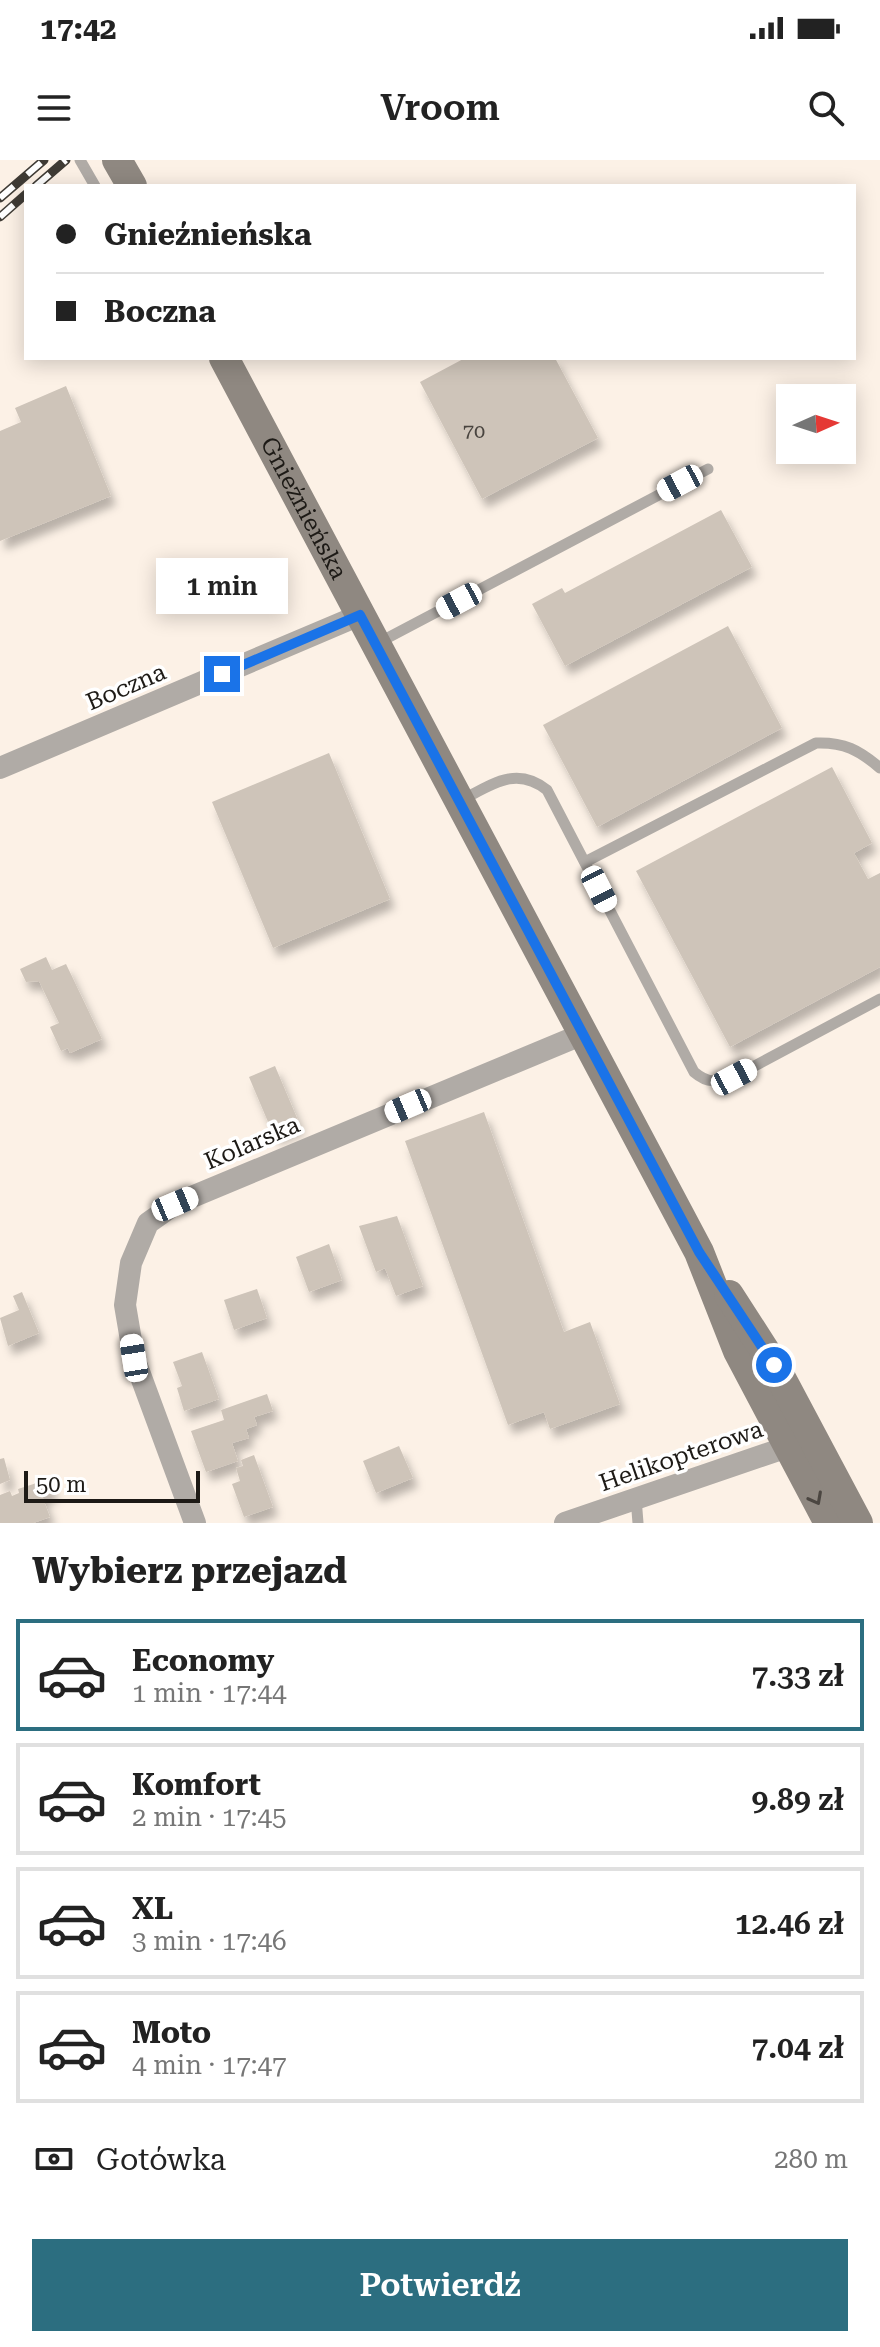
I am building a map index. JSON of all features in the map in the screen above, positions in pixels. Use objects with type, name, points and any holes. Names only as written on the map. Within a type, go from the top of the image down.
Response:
[{"type":"main road","points":[[117,160],[131,184]]},
{"type":"main road","name":"Gnieźnieńska","points":[[225,360],[699,1252],[757,1336],[801,1443],[829,1523]]},
{"type":"main road","name":"Gnieźnieńska","points":[[801,1443],[858,1523]]},
{"type":"street","name":"Boczna","points":[[0,768],[360,615]]},
{"type":"street","name":"Kolarska","points":[[195,1523],[134,1358],[125,1305],[131,1263],[148,1223],[175,1204],[583,1034]]},
{"type":"street","name":"Helikopterowa","points":[[565,1523],[801,1443]]},
{"type":"lane","points":[[80,160],[94,184]]},
{"type":"lane","points":[[376,644],[708,469]]},
{"type":"lane","points":[[585,862],[816,743],[838,742],[861,751],[880,768]]},
{"type":"lane","points":[[460,802],[505,778],[534,780],[547,790],[694,1072],[704,1080],[717,1082],[734,1077],[880,999]]},
{"type":"lane","points":[[636,1498],[638,1523]]},
{"type":"building","points":[[461,360],[556,360],[598,438],[482,499],[420,382]]},
{"type":"building","points":[[66,386],[111,496],[0,541],[0,431],[21,422],[15,408]]},
{"type":"building","points":[[721,510],[752,567],[565,666],[532,604],[562,588],[565,593]]},
{"type":"building","points":[[728,626],[782,728],[597,827],[543,725]]},
{"type":"building","points":[[329,753],[390,899],[273,948],[212,802]]},
{"type":"building","points":[[832,767],[872,843],[854,853],[868,879],[880,873],[880,967],[730,1047],[636,871]]},
{"type":"building","points":[[46,957],[52,970],[66,964],[102,1039],[70,1053],[68,1048],[61,1051],[50,1027],[59,1023],[39,981],[26,982],[20,969]]},
{"type":"building","points":[[275,1066],[300,1125],[274,1136],[249,1077]]},
{"type":"building","points":[[484,1112],[564,1332],[590,1322],[620,1404],[550,1429],[544,1412],[508,1425],[405,1141]]},
{"type":"building","points":[[397,1216],[423,1286],[396,1296],[385,1268],[376,1272],[359,1226]]},
{"type":"building","points":[[329,1244],[342,1280],[309,1292],[296,1257]]},
{"type":"building","points":[[257,1289],[267,1318],[234,1330],[224,1300]]},
{"type":"building","points":[[22,1292],[39,1333],[8,1346],[0,1318],[19,1310],[13,1296]]},
{"type":"building","points":[[202,1352],[219,1399],[184,1411],[177,1388],[182,1386],[173,1362]]},
{"type":"building","points":[[267,1394],[273,1411],[254,1417],[257,1425],[246,1429],[249,1438],[232,1443],[238,1461],[206,1472],[191,1431],[224,1420],[221,1410]]},
{"type":"building","points":[[399,1446],[413,1478],[376,1493],[363,1461]]},
{"type":"building","points":[[254,1455],[273,1507],[244,1517],[232,1484],[240,1481],[236,1468],[243,1466],[241,1460]]},
{"type":"building","points":[[4,1458],[10,1480],[0,1484],[0,1459]]},
{"type":"building","points":[[49,1479],[53,1492],[42,1496],[50,1517],[33,1523],[0,1523],[0,1495],[10,1491],[12,1496],[19,1493],[18,1489]]},
{"type":"railway","points":[[0,198],[44,160]]},
{"type":"railway","points":[[38,184],[66,160]]},
{"type":"railway","points":[[0,217],[24,196]]},
{"type":"route","points":[[222,674],[360,615],[699,1252],[774,1365]]}]
